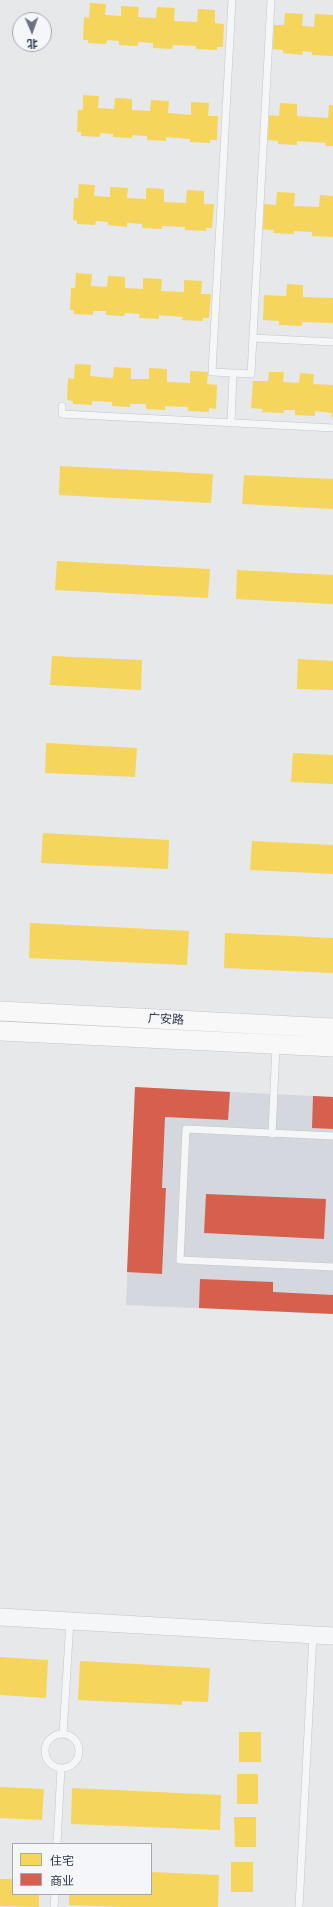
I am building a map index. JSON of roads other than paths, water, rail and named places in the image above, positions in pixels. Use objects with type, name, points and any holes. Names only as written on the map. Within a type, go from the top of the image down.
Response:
[{"type":"main road","name":"广安路","points":[[0,1011],[333,1028]]},
{"type":"main road","name":"广安路","points":[[0,1031],[333,1047]]},
{"type":"street","points":[[0,1617],[333,1636]]},
{"type":"lane","points":[[232,0],[212,372],[251,374],[271,0]]},
{"type":"lane","points":[[253,338],[333,342]]},
{"type":"lane","points":[[231,423],[233,373]]},
{"type":"lane","points":[[62,406],[62,414],[333,428]]},
{"type":"lane","points":[[272,1134],[276,1045]]},
{"type":"lane","points":[[333,1136],[186,1130],[180,1260],[333,1267]]},
{"type":"lane","points":[[63,1734],[70,1621]]},
{"type":"lane","points":[[299,1907],[313,1635]]},
{"type":"lane","points":[[63,1734],[73,1738],[79,1755],[72,1765],[61,1768],[51,1765],[45,1756],[44,1750],[50,1739],[55,1735],[63,1734]]},
{"type":"lane","points":[[57,1843],[61,1768]]},
{"type":"lane","points":[[54,1907],[55,1895]]}]
